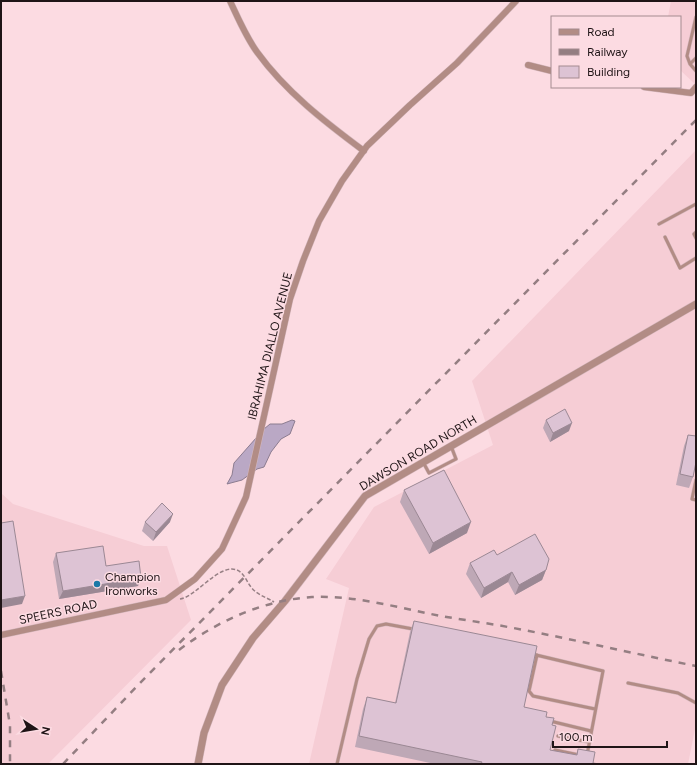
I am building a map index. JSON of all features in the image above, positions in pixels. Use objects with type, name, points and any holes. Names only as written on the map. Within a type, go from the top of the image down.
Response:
[{"type":"street","points":[[230,1],[256,51],[276,75],[305,105],[364,151]]},
{"type":"street","name":"IBRAHIMA DIALLO AVENUE","points":[[166,600],[195,579],[222,549],[246,497],[290,299],[319,221],[342,181],[364,151],[410,105],[457,63],[516,1]]},
{"type":"street","points":[[528,65],[551,71]]},
{"type":"street","points":[[653,88],[691,92],[696,87]]},
{"type":"street","name":"DAWSON ROAD NORTH","points":[[198,764],[204,733],[222,685],[253,638],[280,607],[365,496],[696,304]]},
{"type":"street","name":"SPEERS ROAD","points":[[1,635],[166,600]]},
{"type":"lane","points":[[696,17],[687,56],[690,64],[696,70]]},
{"type":"lane","points":[[690,64],[696,58]]},
{"type":"lane","points":[[659,224],[696,204]]},
{"type":"lane","points":[[696,232],[694,234],[696,238]]},
{"type":"lane","points":[[665,237],[680,268],[696,258]]},
{"type":"lane","points":[[422,462],[429,473],[456,459],[450,446]]},
{"type":"lane","points":[[696,480],[692,499],[696,500]]},
{"type":"lane","points":[[337,764],[359,672],[369,639],[377,626],[386,624],[420,630]]},
{"type":"lane","points":[[530,654],[603,671],[586,757]]},
{"type":"lane","points":[[537,655],[529,691],[533,696],[595,710]]},
{"type":"lane","points":[[628,683],[678,693],[696,703]]},
{"type":"lane","points":[[547,720],[591,731]]},
{"type":"lane","points":[[558,736],[589,742]]},
{"type":"lane","points":[[555,750],[586,757],[591,760]]},
{"type":"path","points":[[166,600],[184,598],[224,571],[236,570],[240,572],[252,588],[266,598],[273,600],[280,607]]},
{"type":"shaded area","points":[[671,1],[696,1],[696,85],[681,71],[681,16],[668,16]]},
{"type":"shaded area","points":[[696,150],[696,724],[688,764],[309,764],[349,588],[326,579],[374,507],[493,445],[472,381]]},
{"type":"shaded area","points":[[292,420],[295,421],[290,434],[281,439],[271,452],[264,467],[257,469],[242,480],[227,484],[232,475],[234,463],[264,429],[270,424],[282,424]]},
{"type":"shaded area","points":[[1,493],[13,504],[144,546],[167,546],[191,620],[48,764],[1,764]]},
{"type":"building","points":[[565,409],[572,423],[553,433],[546,420]]},
{"type":"building","points":[[688,435],[696,436],[696,462],[693,477],[680,474]]},
{"type":"building","points":[[444,470],[471,522],[433,543],[404,490]]},
{"type":"building","points":[[162,503],[173,514],[156,532],[145,522]]},
{"type":"building","points":[[13,521],[25,596],[1,600],[1,523]]},
{"type":"building","points":[[535,534],[549,559],[546,570],[519,585],[512,572],[484,588],[470,563],[494,550],[497,555]]},
{"type":"building","points":[[103,546],[106,566],[139,561],[141,578],[63,591],[56,553]]},
{"type":"building","points":[[414,621],[537,646],[524,707],[547,712],[546,717],[554,718],[552,725],[556,726],[550,750],[577,755],[578,749],[595,752],[593,763],[599,764],[481,764],[482,762],[359,736],[367,697],[396,703]]},
{"type":"railway","points":[[63,764],[140,683],[696,120]]},
{"type":"railway","points":[[179,650],[225,621],[259,607],[294,599],[328,597],[361,600],[441,616],[497,625],[696,666]]},
{"type":"railway","points":[[1,671],[10,725],[10,764]]},
{"type":"place","name":"Champion Ironworks","points":[[97,584]]}]
